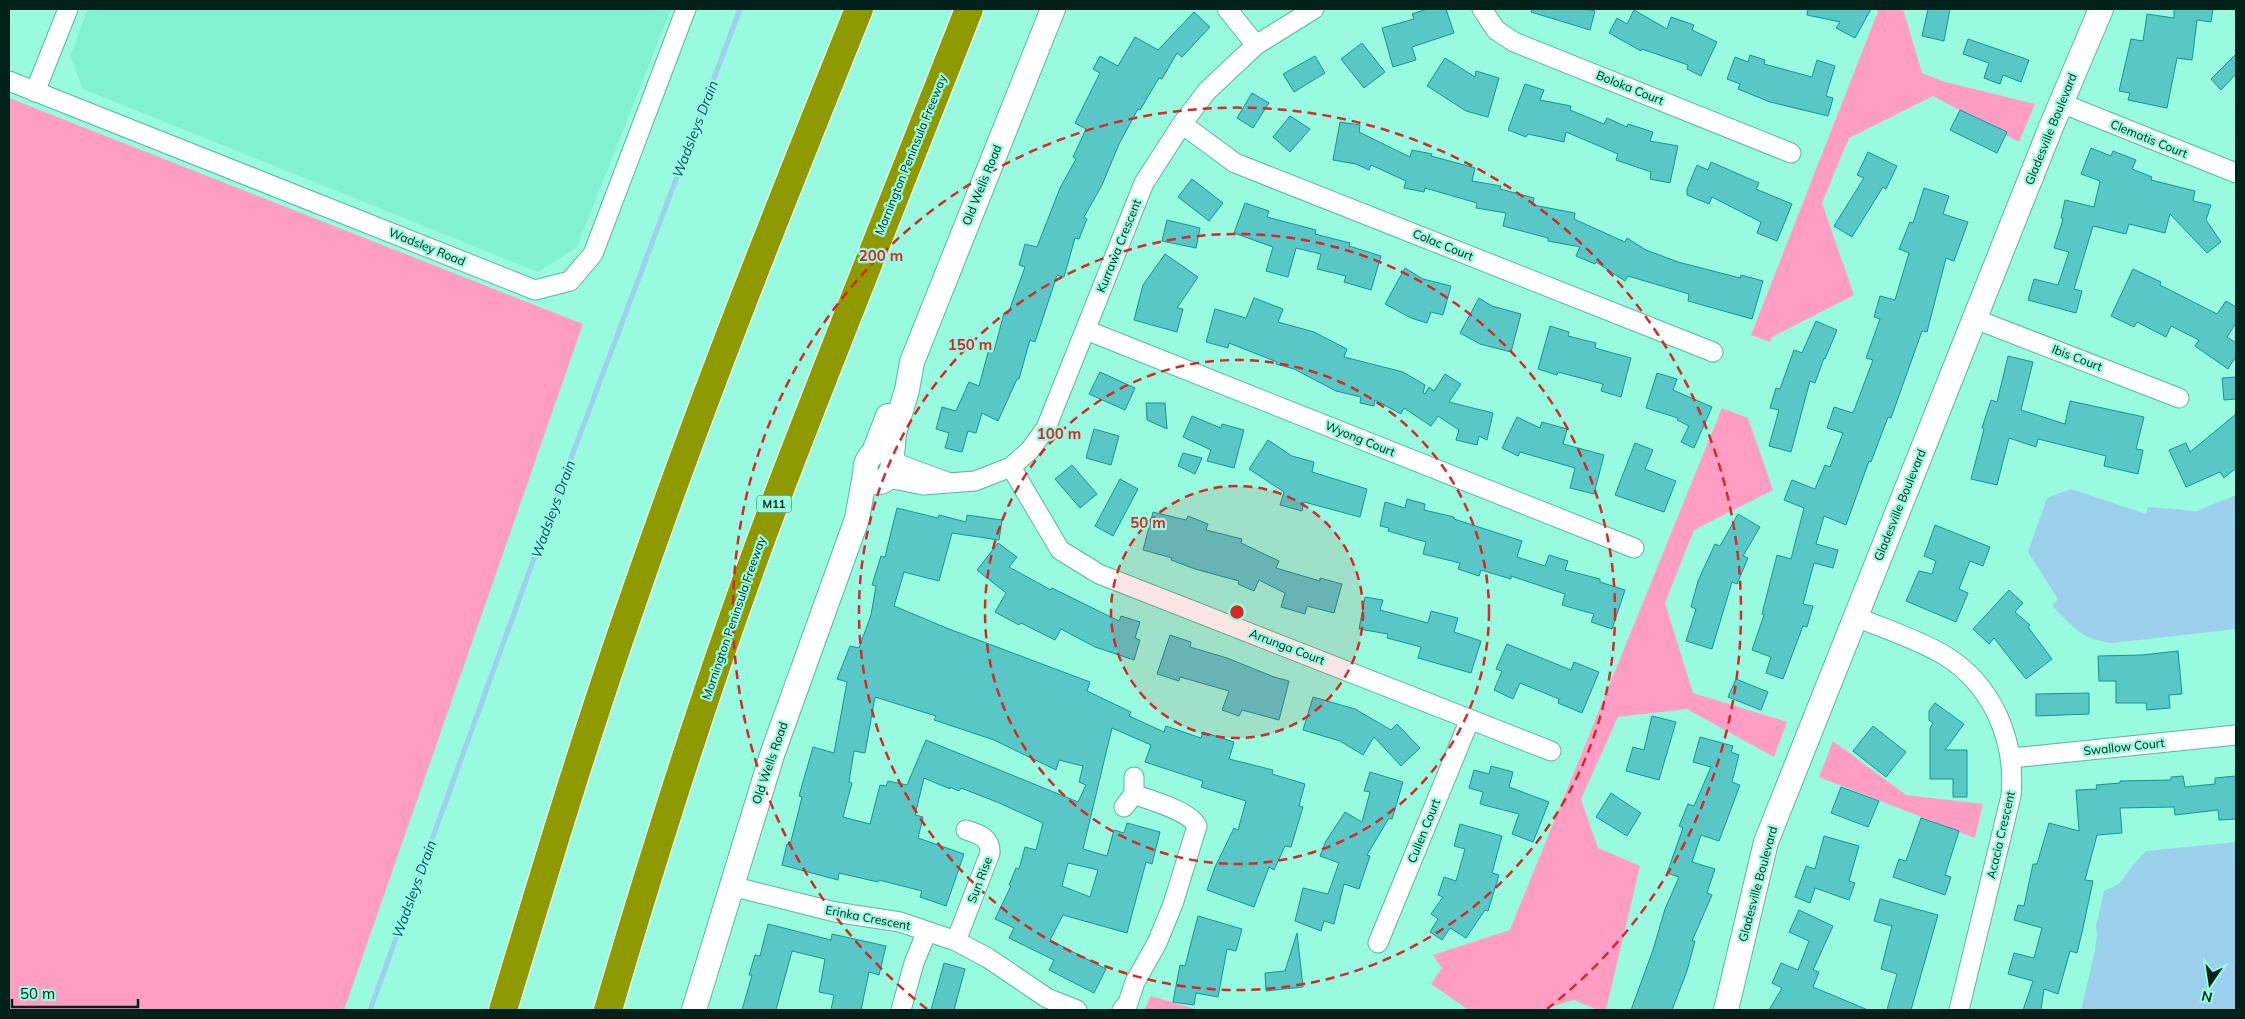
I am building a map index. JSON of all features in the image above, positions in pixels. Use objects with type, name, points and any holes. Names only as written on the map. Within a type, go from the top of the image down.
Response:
[{"type":"highway","points":[[503,1010],[553,845],[632,603],[714,376],[859,9]]},
{"type":"highway","name":"Mornington Peninsula Freeway","points":[[608,1010],[644,886],[688,748],[778,494],[969,9]]},
{"type":"street","points":[[35,92],[68,9]]},
{"type":"street","name":"Wadsley Road","points":[[9,81],[535,290],[570,281],[593,254],[686,9]]},
{"type":"street","name":"Old Wells Road","points":[[694,1010],[772,755],[857,519],[882,467],[907,390],[912,362],[1053,9]]},
{"type":"street","points":[[1227,9],[1256,45]]},
{"type":"street","name":"Kurrawa Crescent","points":[[882,467],[948,483],[975,481],[1011,466],[1030,450],[1046,428],[1144,183],[1182,124],[1207,90],[1256,45],[1314,9]]},
{"type":"street","name":"Boloka Court","points":[[1482,9],[1496,30],[1514,42],[1790,153]]},
{"type":"street","name":"Gladesville Boulevard","points":[[1726,1010],[1766,842],[2061,103],[2101,9]]},
{"type":"street","name":"Clematis Court","points":[[2061,103],[2236,173]]},
{"type":"street","name":"Colac Court","points":[[1182,124],[1235,163],[1713,352]]},
{"type":"street","name":"Ibis Court","points":[[1975,319],[2179,398]]},
{"type":"street","name":"Wyong Court","points":[[1086,330],[1634,548]]},
{"type":"street","name":"Arrunga Court","points":[[1011,466],[1060,550],[1099,574],[1551,751]]},
{"type":"street","name":"Acacia Crescent","points":[[1856,617],[1935,650],[1967,673],[1984,693],[1997,714],[2006,735],[2012,758],[2011,796],[1959,1010]]},
{"type":"street","name":"Cullen Court","points":[[1378,943],[1470,718]]},
{"type":"street","name":"Swallow Court","points":[[2012,758],[2236,735]]},
{"type":"street","points":[[1122,1010],[1128,1002],[1135,982],[1157,943],[1173,904],[1196,826],[1194,820],[1181,812],[1131,793]]},
{"type":"street","name":"Sun Rise","points":[[956,941],[990,852],[986,838],[966,830]]},
{"type":"street","name":"Erinka Crescent","points":[[731,886],[835,912],[900,922],[956,941],[988,958],[1047,998],[1077,1010]]},
{"type":"street","points":[[901,1010],[914,963],[927,931]]},
{"type":"shaded area","points":[[88,9],[671,9],[577,247],[538,272],[83,89],[70,56]]},
{"type":"shaded area","points":[[1879,9],[1903,9],[1922,73],[1945,82],[2035,104],[2019,142],[1933,96],[1849,138],[1822,203],[1854,295],[1772,337],[1770,342],[1751,335]]},
{"type":"shaded area","points":[[9,98],[583,324],[344,1010],[9,1010]]},
{"type":"shaded area","points":[[1722,408],[1748,418],[1773,490],[1694,530],[1665,603],[1693,693],[1787,722],[1774,757],[1687,709],[1618,717],[1581,799],[1598,848],[1640,866],[1606,1010],[1598,1010],[1574,1000],[1541,1010],[1469,1010],[1431,984],[1442,968],[1433,955],[1510,930]]},
{"type":"shaded area","points":[[1833,741],[1906,795],[1983,804],[1975,838],[1819,777]]},
{"type":"shaded area","points":[[1151,996],[1198,1010],[1144,1010]]},
{"type":"water","points":[[2071,489],[2146,514],[2148,507],[2197,511],[2236,495],[2236,629],[2113,643],[2085,636],[2073,626],[2052,606],[2058,599],[2028,552],[2047,498]]},
{"type":"water","points":[[2236,842],[2236,1010],[2081,1010],[2095,951],[2096,926],[2104,891],[2119,884],[2146,851]]},
{"type":"building","points":[[1427,9],[1446,9],[1454,33],[1412,47],[1416,60],[1393,67],[1382,28],[1414,19],[1412,14]]},
{"type":"building","points":[[1532,9],[1587,9],[1595,11],[1590,30],[1531,12]]},
{"type":"building","points":[[1808,9],[1871,9],[1855,38],[1836,28],[1840,22],[1807,15]]},
{"type":"building","points":[[1928,9],[1950,9],[1944,41],[1922,36]]},
{"type":"building","points":[[2174,9],[2213,9],[2211,22],[2197,20],[2192,60],[2177,58],[2167,108],[2128,100],[2130,93],[2119,91],[2131,39],[2143,41],[2147,14],[2174,18]]},
{"type":"building","points":[[1634,10],[1667,29],[1671,17],[1694,25],[1692,30],[1717,42],[1701,76],[1687,69],[1688,65],[1642,49],[1641,51],[1609,33],[1617,18],[1627,24]]},
{"type":"building","points":[[1194,12],[1210,27],[1182,57],[1177,53],[1162,79],[1159,78],[1140,110],[1138,109],[1119,144],[1102,185],[1084,217],[1087,219],[1079,239],[1075,238],[1064,277],[1057,275],[1035,342],[1030,340],[1019,379],[1017,379],[998,421],[982,413],[976,433],[968,431],[962,452],[945,448],[949,433],[936,429],[942,407],[956,411],[969,382],[979,386],[989,349],[994,351],[1004,313],[1008,314],[1025,267],[1019,265],[1025,244],[1037,247],[1060,188],[1076,159],[1073,157],[1086,129],[1075,123],[1100,73],[1093,69],[1100,56],[1118,66],[1135,37],[1158,50]]},
{"type":"building","points":[[1968,39],[2029,60],[2021,82],[2003,75],[2000,84],[1984,78],[1989,63],[1963,54]]},
{"type":"building","points":[[1362,43],[1385,72],[1364,88],[1341,59]]},
{"type":"building","points":[[2236,54],[2236,74],[2221,90],[2211,79]]},
{"type":"building","points":[[1750,55],[1765,60],[1764,64],[1812,77],[1817,60],[1835,66],[1826,96],[1833,98],[1828,116],[1770,102],[1738,89],[1740,84],[1727,79],[1735,57],[1748,62]]},
{"type":"building","points":[[1315,56],[1325,73],[1294,92],[1283,74]]},
{"type":"building","points":[[1445,58],[1475,77],[1476,71],[1499,78],[1488,117],[1466,111],[1427,86]]},
{"type":"building","points":[[1525,84],[1544,90],[1540,100],[1571,106],[1570,110],[1604,124],[1607,118],[1627,127],[1628,124],[1653,132],[1650,141],[1678,146],[1670,183],[1650,179],[1651,172],[1616,160],[1618,154],[1566,132],[1564,142],[1528,134],[1526,137],[1508,130]]},
{"type":"building","points":[[1252,93],[1269,103],[1253,128],[1237,118]]},
{"type":"building","points":[[1960,110],[2007,132],[1997,153],[1950,130]]},
{"type":"building","points":[[1290,116],[1310,129],[1290,152],[1273,137]]},
{"type":"building","points":[[1340,122],[1360,125],[1359,132],[1410,157],[1412,150],[1432,154],[1431,156],[1475,168],[1472,181],[1501,186],[1500,189],[1534,198],[1533,205],[1575,213],[1574,219],[1625,242],[1627,238],[1646,250],[1678,262],[1740,278],[1741,275],[1763,281],[1752,319],[1688,301],[1689,294],[1628,276],[1625,281],[1596,262],[1595,264],[1576,256],[1580,247],[1548,241],[1548,238],[1503,226],[1506,213],[1476,208],[1477,203],[1425,188],[1424,192],[1404,188],[1406,181],[1371,165],[1369,170],[1356,164],[1333,160]]},
{"type":"building","points":[[2091,148],[2111,156],[2113,151],[2136,160],[2132,169],[2152,177],[2151,180],[2195,191],[2193,201],[2211,205],[2206,220],[2221,242],[2207,253],[2170,214],[2165,233],[2129,224],[2126,234],[2093,226],[2074,289],[2082,291],[2076,313],[2028,300],[2034,279],[2058,285],[2069,252],[2054,248],[2063,219],[2061,218],[2065,200],[2094,207],[2100,181],[2081,174]]},
{"type":"building","points":[[1868,152],[1897,166],[1886,189],[1883,187],[1852,237],[1834,226],[1864,178],[1857,175]]},
{"type":"building","points":[[1711,162],[1759,183],[1756,189],[1792,204],[1777,241],[1757,233],[1761,222],[1712,197],[1709,204],[1687,195],[1687,189],[1697,165],[1708,170]]},
{"type":"building","points":[[1192,179],[1223,203],[1209,221],[1178,197]]},
{"type":"building","points":[[1924,188],[1949,196],[1943,214],[1968,222],[1954,261],[1946,258],[1927,332],[1922,331],[1891,418],[1888,417],[1871,462],[1869,461],[1846,525],[1824,516],[1816,544],[1838,550],[1833,568],[1814,563],[1803,604],[1813,606],[1807,627],[1803,626],[1783,679],[1766,673],[1771,657],[1752,650],[1764,615],[1762,614],[1777,555],[1791,559],[1804,508],[1784,500],[1792,480],[1815,489],[1825,465],[1830,467],[1843,433],[1827,428],[1834,407],[1853,413],[1873,360],[1866,358],[1880,319],[1874,317],[1880,296],[1895,300],[1909,253],[1899,249],[1910,222],[1913,223]]},
{"type":"building","points":[[1245,203],[1269,211],[1267,217],[1316,230],[1315,234],[1350,243],[1349,246],[1381,256],[1371,290],[1344,282],[1346,276],[1317,269],[1321,254],[1296,248],[1288,277],[1266,271],[1273,247],[1234,233]]},
{"type":"building","points":[[1167,220],[1200,228],[1196,248],[1162,241]]},
{"type":"building","points":[[1165,254],[1198,277],[1177,308],[1183,309],[1177,332],[1134,320],[1143,285]]},
{"type":"building","points":[[1405,268],[1423,279],[1451,286],[1443,315],[1431,312],[1427,323],[1411,318],[1385,304]]},
{"type":"building","points":[[2133,269],[2161,282],[2160,285],[2217,314],[2226,301],[2236,307],[2236,323],[2227,337],[2236,343],[2236,356],[2228,369],[2195,346],[2199,340],[2171,326],[2166,337],[2137,322],[2134,327],[2111,316]]},
{"type":"building","points":[[1254,298],[1283,309],[1278,322],[1314,332],[1347,349],[1344,357],[1403,372],[1425,385],[1423,393],[1425,394],[1429,387],[1434,391],[1445,374],[1461,384],[1449,402],[1493,413],[1487,440],[1479,436],[1477,445],[1456,440],[1459,430],[1438,416],[1431,426],[1404,408],[1401,414],[1375,400],[1374,406],[1360,403],[1361,397],[1336,391],[1294,369],[1276,364],[1277,362],[1229,343],[1228,348],[1206,342],[1215,309],[1246,318]]},
{"type":"building","points":[[1479,298],[1492,306],[1521,314],[1511,352],[1480,344],[1460,333]]},
{"type":"building","points":[[1816,321],[1837,330],[1815,383],[1810,381],[1791,452],[1769,446],[1779,410],[1770,408],[1776,388],[1780,389],[1794,350],[1802,353]]},
{"type":"building","points":[[1550,326],[1569,332],[1568,336],[1596,343],[1595,348],[1631,358],[1621,397],[1601,391],[1603,384],[1558,372],[1557,375],[1538,369]]},
{"type":"building","points":[[2008,356],[2033,362],[2021,410],[2065,424],[2070,401],[2144,417],[2136,449],[2143,450],[2138,474],[2104,466],[2106,456],[2038,439],[2036,447],[2009,438],[1997,485],[1971,479],[1984,429],[1982,428],[1991,400],[1997,402]]},
{"type":"building","points":[[1100,372],[1135,388],[1125,410],[1089,394]]},
{"type":"building","points":[[1657,373],[1677,379],[1673,390],[1712,407],[1694,448],[1681,442],[1689,426],[1677,420],[1678,418],[1646,408]]},
{"type":"building","points":[[2236,377],[2236,399],[2224,400],[2222,378]]},
{"type":"building","points":[[1146,403],[1165,403],[1167,429],[1147,420]]},
{"type":"building","points":[[2236,414],[2236,468],[2224,478],[2220,472],[2186,487],[2169,450],[2186,443],[2190,452]]},
{"type":"building","points":[[1192,416],[1221,428],[1222,424],[1244,430],[1234,468],[1207,461],[1211,450],[1183,437]]},
{"type":"building","points":[[1517,417],[1540,428],[1542,422],[1567,429],[1563,444],[1604,455],[1594,494],[1570,488],[1575,468],[1520,452],[1518,456],[1502,448]]},
{"type":"building","points":[[1094,429],[1119,436],[1111,465],[1086,458]]},
{"type":"building","points":[[1268,440],[1292,456],[1314,462],[1312,472],[1367,489],[1360,517],[1304,502],[1302,511],[1280,505],[1284,492],[1249,469]]},
{"type":"building","points":[[1635,443],[1653,450],[1645,469],[1676,481],[1664,512],[1615,495]]},
{"type":"building","points":[[1183,453],[1202,458],[1195,474],[1178,466]]},
{"type":"building","points":[[1072,465],[1097,494],[1080,508],[1055,479]]},
{"type":"building","points":[[1120,479],[1138,489],[1113,536],[1095,526]]},
{"type":"building","points":[[1407,499],[1425,504],[1424,510],[1454,517],[1454,519],[1522,541],[1517,557],[1545,566],[1549,555],[1568,561],[1565,570],[1600,579],[1600,582],[1625,590],[1612,629],[1591,622],[1594,614],[1562,605],[1565,594],[1511,576],[1511,579],[1481,570],[1479,576],[1458,569],[1460,563],[1423,554],[1426,542],[1388,531],[1389,528],[1380,526],[1385,502],[1405,508]]},
{"type":"building","points":[[897,508],[938,518],[939,515],[966,522],[967,515],[1002,520],[999,540],[952,533],[939,581],[904,572],[894,606],[949,629],[1090,682],[1087,691],[1131,712],[1129,716],[1164,732],[1166,726],[1201,738],[1203,732],[1234,742],[1229,759],[1273,770],[1272,774],[1305,784],[1299,806],[1303,807],[1291,847],[1285,846],[1274,870],[1269,867],[1254,907],[1207,890],[1215,867],[1234,828],[1238,830],[1246,801],[1201,787],[1203,781],[1145,762],[1151,745],[1112,728],[1083,849],[1107,856],[1114,830],[1124,833],[1127,823],[1160,832],[1152,864],[1146,862],[1127,933],[1063,915],[1050,940],[1106,969],[1094,993],[1049,970],[1054,960],[1009,938],[1014,928],[995,919],[1011,886],[1009,885],[1016,868],[1019,869],[1025,847],[1036,850],[1043,823],[997,802],[961,788],[959,791],[950,787],[950,789],[924,778],[915,815],[923,817],[918,838],[964,854],[946,906],[920,897],[922,891],[879,880],[878,882],[839,873],[838,880],[782,865],[787,844],[790,845],[802,797],[799,796],[813,747],[834,753],[847,682],[837,679],[850,646],[859,648],[871,615],[876,586],[872,585],[881,556],[885,557]],"holes":[[[875,697],[936,716],[934,720],[994,740],[1056,770],[1059,760],[1083,766],[1079,782],[1086,785],[1078,802],[926,740],[907,785],[888,781],[886,786],[880,785],[870,824],[843,817],[852,783],[849,782],[854,751],[865,753]],[[1068,863],[1098,870],[1090,897],[1062,886]]]},
{"type":"building","points":[[1153,512],[1186,520],[1188,516],[1208,524],[1206,530],[1242,539],[1241,543],[1279,561],[1276,568],[1320,581],[1320,578],[1342,584],[1334,613],[1307,606],[1305,614],[1281,607],[1285,593],[1259,580],[1254,591],[1238,584],[1239,581],[1195,569],[1171,560],[1172,558],[1143,550]]},
{"type":"building","points":[[1738,514],[1760,527],[1743,556],[1748,558],[1737,584],[1732,582],[1712,649],[1686,641],[1696,609],[1691,607],[1698,581],[1715,544],[1720,546]]},
{"type":"building","points":[[1935,525],[1990,547],[1983,566],[1970,561],[1959,589],[1968,593],[1956,622],[1906,601],[1919,571],[1932,574],[1936,561],[1924,556]]},
{"type":"building","points":[[998,543],[1017,557],[1009,567],[1051,590],[1052,588],[1119,621],[1121,616],[1140,622],[1135,638],[1140,640],[1134,660],[1095,647],[1061,629],[1055,640],[1021,623],[1019,625],[995,612],[1006,593],[977,570]]},
{"type":"building","points":[[2009,590],[2023,603],[2015,612],[2030,625],[2028,627],[2052,659],[2026,679],[1994,638],[1989,644],[1973,629]]},
{"type":"building","points":[[1365,597],[1383,600],[1380,610],[1428,623],[1431,611],[1458,618],[1454,632],[1481,641],[1471,673],[1418,658],[1421,647],[1387,638],[1388,634],[1359,629]]},
{"type":"building","points":[[1170,635],[1191,642],[1190,647],[1227,658],[1289,681],[1279,720],[1242,710],[1239,716],[1222,710],[1229,691],[1180,677],[1179,681],[1157,674]]},
{"type":"building","points":[[1507,644],[1571,670],[1574,662],[1599,672],[1582,713],[1558,703],[1559,699],[1520,683],[1513,699],[1494,690],[1502,671],[1496,669]]},
{"type":"building","points":[[2178,651],[2182,694],[2169,695],[2170,708],[2147,710],[2146,703],[2116,703],[2116,681],[2099,681],[2098,656],[2142,655]]},
{"type":"building","points":[[1736,679],[1768,692],[1761,710],[1728,697]]},
{"type":"building","points":[[2089,693],[2089,714],[2036,716],[2036,694]]},
{"type":"building","points":[[1313,697],[1355,709],[1391,730],[1397,724],[1420,748],[1401,766],[1374,737],[1363,755],[1340,741],[1303,730]]},
{"type":"building","points":[[1935,703],[1964,724],[1945,750],[1967,750],[1967,797],[1953,797],[1953,779],[1930,779],[1930,728],[1933,723],[1929,720],[1929,711]]},
{"type":"building","points":[[1652,716],[1676,722],[1659,780],[1626,771],[1633,747],[1644,750]]},
{"type":"building","points":[[1873,726],[1906,752],[1886,777],[1853,751]]},
{"type":"building","points":[[1700,737],[1733,746],[1731,752],[1739,755],[1732,782],[1740,785],[1719,841],[1701,835],[1692,862],[1715,869],[1707,893],[1712,895],[1692,941],[1695,941],[1687,971],[1672,1010],[1631,1010],[1653,950],[1665,909],[1679,877],[1667,873],[1683,828],[1679,826],[1688,804],[1694,806],[1711,767],[1693,762]]},
{"type":"building","points":[[1491,766],[1513,772],[1509,787],[1549,802],[1533,842],[1512,834],[1519,814],[1480,804],[1483,792],[1469,788],[1474,770],[1489,774]]},
{"type":"building","points":[[1370,772],[1403,782],[1392,819],[1389,818],[1367,855],[1370,856],[1359,889],[1344,884],[1334,924],[1324,921],[1321,931],[1295,921],[1303,888],[1328,894],[1339,863],[1320,856],[1326,841],[1345,812],[1362,822],[1370,792],[1364,791]]},
{"type":"building","points":[[2183,776],[2185,787],[2215,784],[2215,778],[2236,776],[2236,819],[2219,820],[2218,810],[2175,815],[2174,807],[2120,808],[2122,833],[2097,835],[2085,880],[2093,881],[2077,953],[2070,951],[2058,994],[2044,989],[2041,1010],[2023,1010],[2033,981],[2008,974],[2014,953],[2034,958],[2042,928],[2014,920],[2018,905],[2024,906],[2033,864],[2037,864],[2049,823],[2079,831],[2076,790],[2097,789],[2096,785],[2120,783],[2120,781],[2171,780],[2171,777]]},
{"type":"building","points":[[1841,787],[1879,801],[1868,827],[1831,813]]},
{"type":"building","points":[[1611,793],[1641,813],[1627,836],[1596,817]]},
{"type":"building","points":[[1921,818],[1959,831],[1945,875],[1951,877],[1945,895],[1893,877],[1899,859],[1906,861]]},
{"type":"building","points":[[1460,824],[1502,836],[1492,873],[1499,875],[1488,911],[1485,910],[1466,938],[1450,928],[1442,940],[1430,932],[1438,919],[1431,914],[1443,897],[1438,895],[1444,877],[1456,881],[1465,849],[1454,846]]},
{"type":"building","points":[[1824,836],[1859,846],[1849,881],[1855,883],[1849,900],[1815,888],[1810,903],[1795,897],[1806,866],[1815,869]]},
{"type":"building","points":[[1880,899],[1938,915],[1911,1010],[1887,1010],[1897,974],[1881,969],[1892,926],[1874,921]]},
{"type":"building","points":[[1799,910],[1833,926],[1813,970],[1819,972],[1813,987],[1868,1010],[1769,1010],[1782,988],[1772,983],[1781,963],[1798,970],[1809,941],[1789,932]]},
{"type":"building","points":[[1198,916],[1242,929],[1236,951],[1227,949],[1218,997],[1196,993],[1194,1005],[1173,1002],[1180,965],[1185,966]]},
{"type":"building","points":[[768,924],[831,940],[832,934],[886,946],[879,975],[869,972],[861,1010],[831,1010],[834,995],[819,992],[825,959],[792,951],[776,1010],[742,1010],[752,975],[749,975],[755,955],[760,956]]},
{"type":"building","points":[[1297,933],[1303,987],[1266,991],[1265,973],[1285,971]]},
{"type":"building","points":[[944,963],[965,969],[954,1010],[931,1010]]},
{"type":"waterway","name":"Wadsleys Drain","points":[[370,1010],[552,509],[740,9]]}]
